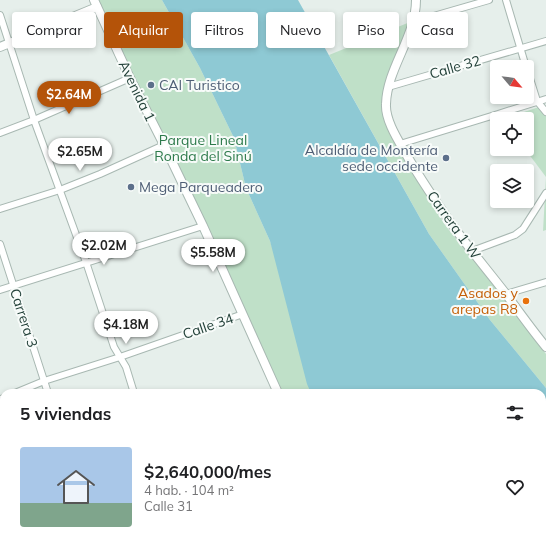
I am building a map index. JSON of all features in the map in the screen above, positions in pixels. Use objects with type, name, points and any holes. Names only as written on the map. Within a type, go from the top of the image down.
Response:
[{"type":"street","name":"Carrera 1 W","points":[[414,12],[416,0]]},
{"type":"street","points":[[448,12],[489,0]]},
{"type":"street","points":[[506,0],[525,60]]},
{"type":"street","points":[[0,47],[96,4]]},
{"type":"street","name":"Avenida 1","points":[[96,4],[130,78],[203,226],[276,389]]},
{"type":"street","points":[[0,15],[34,120],[86,262],[114,347],[126,367],[133,389]]},
{"type":"street","name":"Carrera 1 W","points":[[407,41],[388,87],[386,105],[387,117],[400,144],[421,180],[456,231],[545,344]]},
{"type":"street","name":"Calle 32","points":[[388,87],[546,41]]},
{"type":"street","points":[[0,133],[34,120],[130,78]]},
{"type":"street","points":[[534,91],[537,101],[546,112]]},
{"type":"street","points":[[400,144],[546,99]]},
{"type":"street","points":[[0,209],[60,190],[100,174],[164,145]]},
{"type":"street","points":[[472,251],[515,235],[523,229],[546,193]]},
{"type":"street","points":[[0,290],[203,226]]},
{"type":"street","name":"Carrera 3","points":[[0,244],[47,389]]},
{"type":"street","points":[[506,294],[546,282]]},
{"type":"street","name":"Calle 34","points":[[25,389],[44,381],[120,357],[243,314]]},
{"type":"green space","name":"Parque Lineal Ronda del Sinú","points":[[97,0],[162,0],[169,12],[104,12],[104,15]]},
{"type":"green space","points":[[407,23],[407,31],[385,101],[397,144],[445,225],[546,354],[546,388],[490,320],[429,234],[329,55],[346,48],[399,48],[399,26]]},
{"type":"green space","name":"Parque Lineal Ronda del Sinú","points":[[183,38],[200,68],[234,138],[246,188],[270,241],[322,389],[277,389],[119,48],[183,48]]},
{"type":"green space","points":[[539,107],[546,114],[546,177],[530,156],[534,156],[534,112],[524,112]]},
{"type":"green space","points":[[546,177],[546,230],[543,231]]},
{"type":"water","points":[[162,0],[298,0],[305,12],[266,12],[266,48],[325,48],[429,234],[490,320],[546,389],[309,389],[270,241],[246,188],[234,138],[200,68],[183,38],[183,12],[169,12]]},
{"type":"place","name":"CAI Turistico","points":[[151,85]]},
{"type":"place","name":"Alcaldía de Montería sede occidente","points":[[446,158]]},
{"type":"place","name":"Mega Parqueadero","points":[[131,187]]},
{"type":"place","name":"Asados y arepas R8","points":[[526,301]]}]
